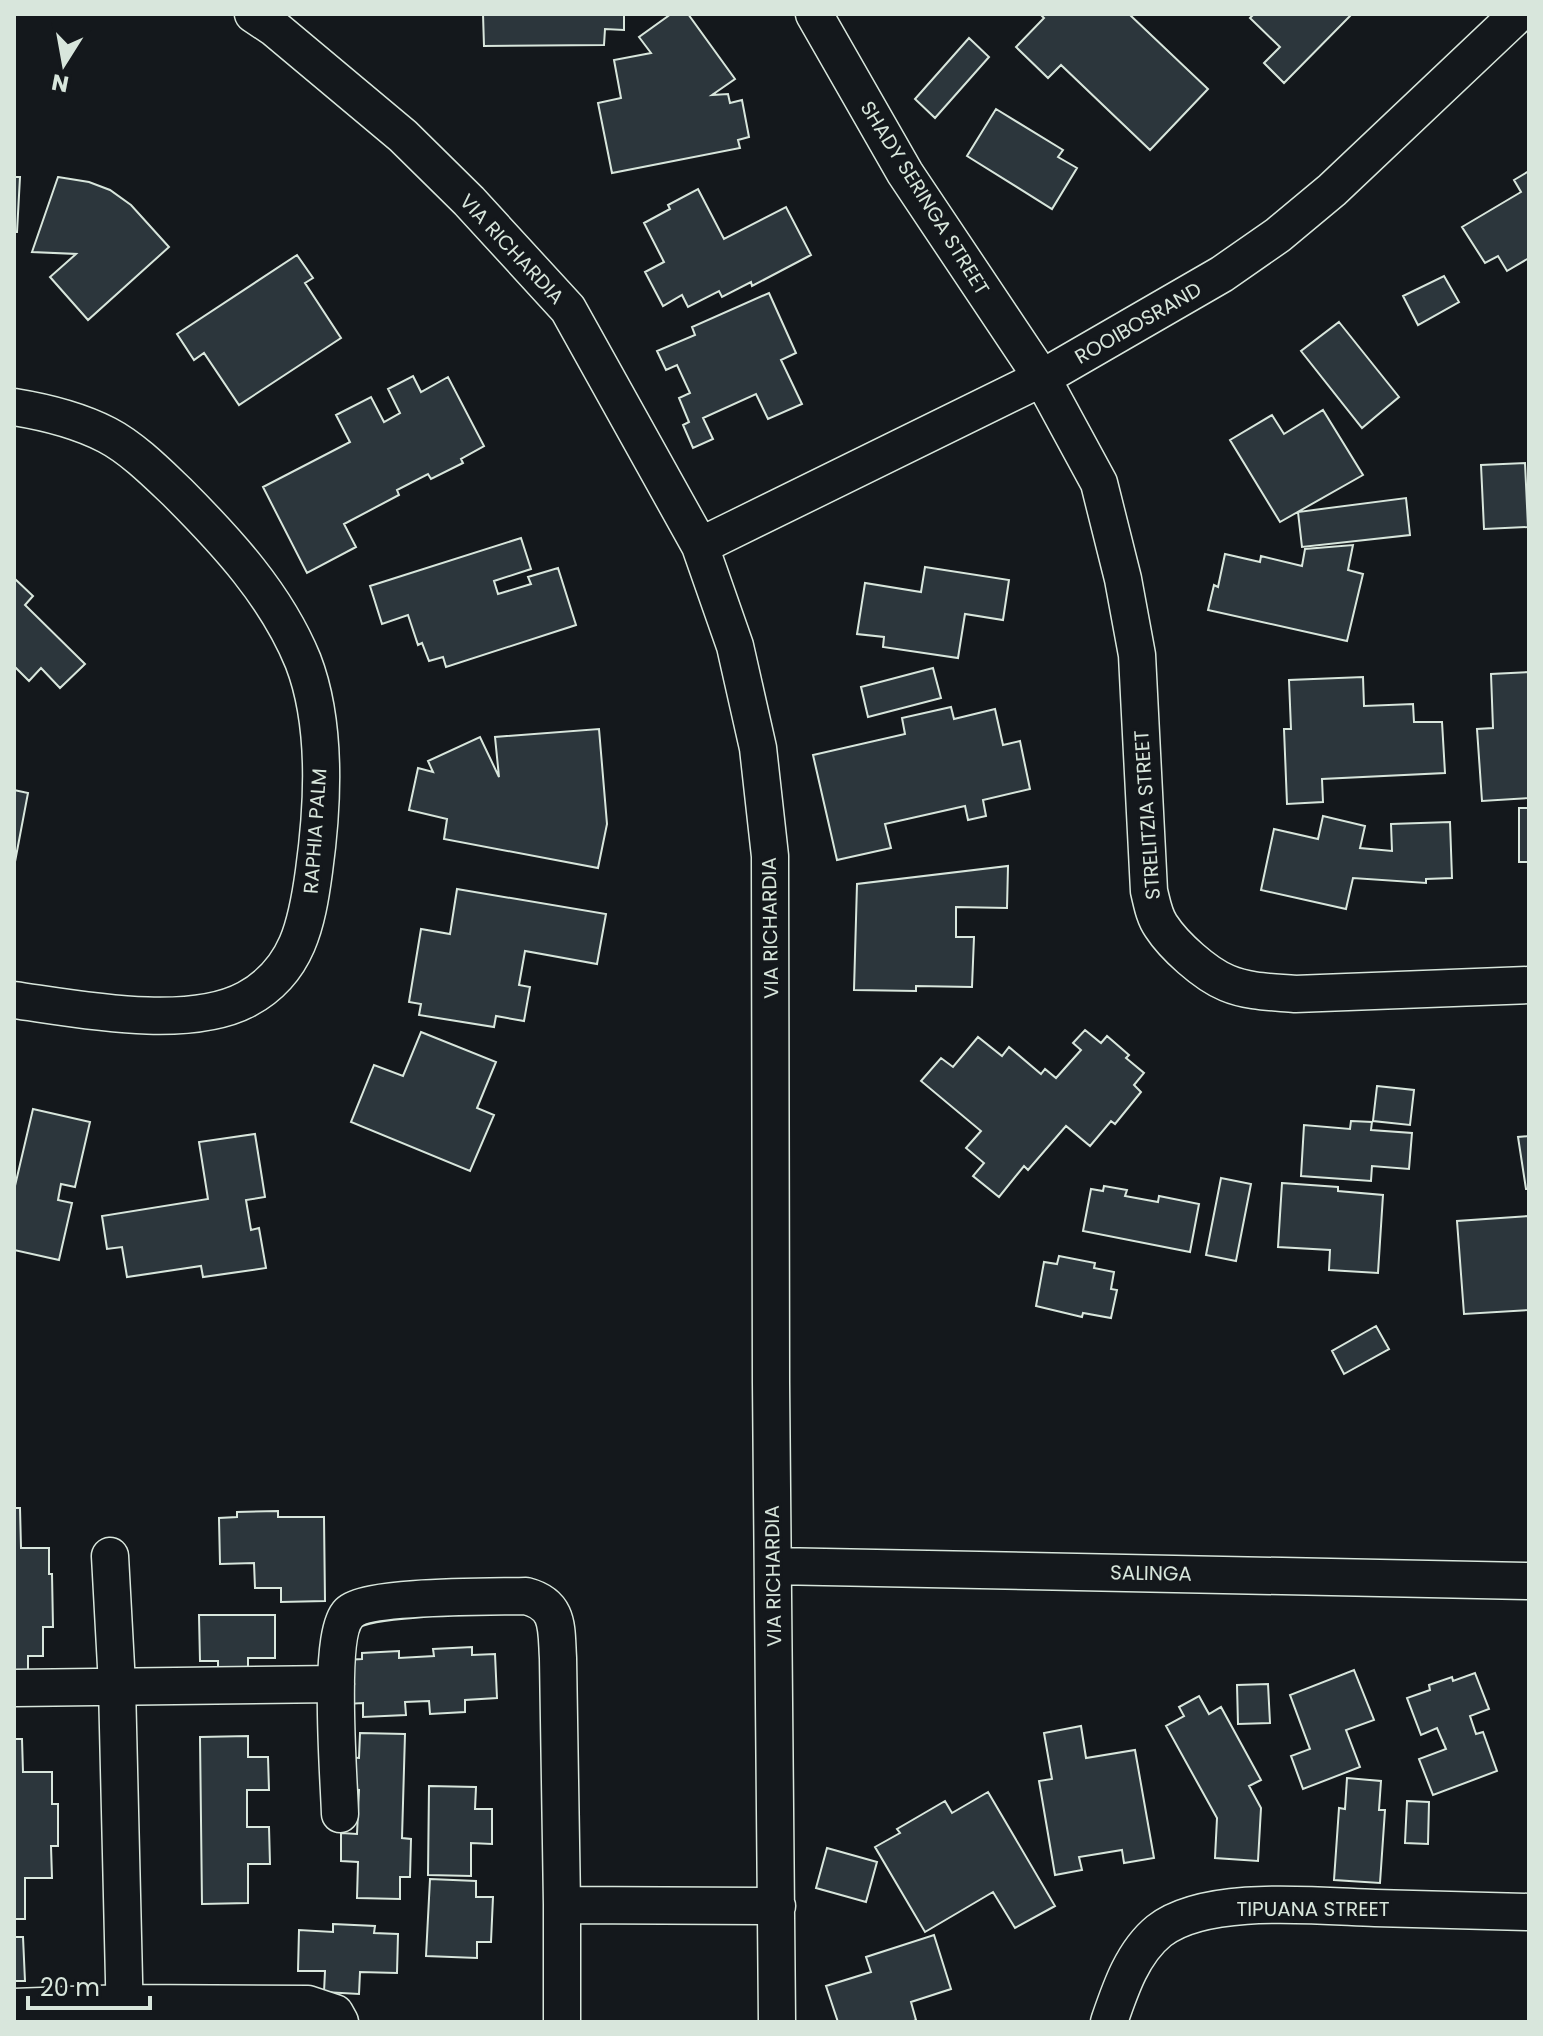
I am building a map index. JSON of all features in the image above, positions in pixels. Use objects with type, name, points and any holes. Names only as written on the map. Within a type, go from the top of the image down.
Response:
[{"type":"street","name":"VIA RICHARDIA","points":[[253,14],[403,136],[469,201],[568,309],[700,546],[735,646],[758,748],[770,856],[777,2022]]},
{"type":"street","name":"SHADY SERINGA STREET","points":[[814,14],[905,173],[1042,378]]},
{"type":"street","name":"ROOIBOSRAND","points":[[700,546],[1042,378],[1222,274],[1278,235],[1332,190],[1518,14]]},
{"type":"street","name":"STRELITZIA STREET","points":[[1042,378],[1099,483],[1123,579],[1137,655],[1149,891],[1153,911],[1161,927],[1202,969],[1228,983],[1257,991],[1295,994],[1529,985]]},
{"type":"street","name":"RAPHIA PALM","points":[[14,407],[69,420],[109,436],[153,470],[222,537],[272,601],[303,662],[314,706],[321,771],[316,858],[307,921],[294,953],[272,979],[248,999],[210,1013],[114,1015],[14,1000]]},
{"type":"street","points":[[110,1556],[117,1685],[125,2013]]},
{"type":"street","name":"SALINGA","points":[[773,1566],[1529,1581]]},
{"type":"street","points":[[340,1814],[336,1684],[343,1621],[351,1610],[388,1601],[526,1596],[539,1599],[549,1607],[555,1621],[558,1658],[562,2022]]},
{"type":"street","points":[[14,1688],[336,1684]]},
{"type":"street","points":[[562,1905],[777,1906]]},
{"type":"street","name":"TIPUANA STREET","points":[[1109,2022],[1137,1955],[1159,1931],[1180,1920],[1212,1910],[1261,1905],[1529,1912]]},
{"type":"street","points":[[14,2007],[125,2013],[308,2004],[335,2013],[340,2022]]},
{"type":"building","points":[[483,14],[624,14],[624,30],[605,29],[604,45],[484,46]]},
{"type":"building","points":[[671,14],[688,14],[735,79],[712,95],[728,94],[730,103],[742,100],[749,137],[738,140],[740,148],[612,173],[598,103],[621,98],[614,60],[651,53],[639,37]]},
{"type":"building","points":[[1040,14],[1129,14],[1208,89],[1150,150],[1061,65],[1048,78],[1016,47],[1044,18]]},
{"type":"building","points":[[1254,14],[1352,14],[1284,83],[1264,63],[1280,47],[1250,18]]},
{"type":"building","points":[[969,38],[989,57],[935,118],[915,99]]},
{"type":"building","points":[[996,109],[1063,150],[1058,157],[1077,168],[1052,209],[967,156]]},
{"type":"building","points":[[1529,171],[1529,258],[1507,271],[1498,256],[1485,263],[1462,227],[1521,192],[1514,180]]},
{"type":"building","points":[[14,177],[20,177],[17,232],[14,232]]},
{"type":"building","points":[[58,177],[89,182],[110,190],[131,205],[169,247],[88,320],[50,277],[76,254],[32,252]]},
{"type":"building","points":[[698,189],[724,239],[786,207],[811,255],[752,286],[751,282],[722,297],[719,291],[688,307],[682,295],[663,306],[645,272],[664,262],[644,223],[670,209],[668,205]]},
{"type":"building","points":[[297,255],[313,278],[305,283],[341,338],[239,405],[204,353],[194,360],[177,334]]},
{"type":"building","points":[[1444,276],[1459,302],[1418,325],[1403,296]]},
{"type":"building","points":[[769,293],[796,353],[781,360],[802,404],[768,419],[756,394],[703,418],[713,439],[693,448],[683,425],[689,422],[679,398],[690,393],[677,365],[666,370],[657,351],[695,335],[692,327]]},
{"type":"building","points":[[1339,322],[1399,397],[1362,428],[1301,351]]},
{"type":"building","points":[[413,376],[421,392],[448,377],[484,446],[461,459],[463,463],[431,479],[428,474],[397,490],[399,495],[344,524],[356,547],[307,573],[263,487],[350,442],[336,415],[371,397],[384,422],[400,413],[388,389]]},
{"type":"building","points":[[1323,410],[1363,475],[1280,522],[1230,440],[1272,415],[1284,434]]},
{"type":"building","points":[[1525,463],[1528,527],[1484,529],[1481,465]]},
{"type":"building","points":[[1406,498],[1410,535],[1302,547],[1298,512]]},
{"type":"building","points":[[521,538],[531,569],[494,581],[498,594],[531,584],[528,577],[558,568],[576,625],[446,667],[443,657],[429,661],[422,643],[418,645],[408,615],[382,624],[370,586]]},
{"type":"building","points":[[1353,545],[1348,570],[1363,574],[1347,641],[1208,610],[1214,585],[1218,587],[1225,554],[1260,562],[1261,556],[1302,566],[1305,549]]},
{"type":"building","points":[[925,567],[1009,580],[1003,620],[965,614],[958,658],[883,647],[884,637],[857,634],[865,583],[921,592]]},
{"type":"building","points":[[14,578],[33,596],[25,605],[85,664],[60,688],[41,668],[29,681],[14,666]]},
{"type":"building","points":[[933,668],[941,698],[868,717],[861,687]]},
{"type":"building","points":[[1529,672],[1529,798],[1482,801],[1477,729],[1493,728],[1491,674]]},
{"type":"building","points":[[1363,677],[1364,706],[1413,704],[1414,722],[1442,722],[1445,773],[1322,779],[1323,802],[1287,804],[1284,729],[1291,729],[1289,680]]},
{"type":"building","points":[[951,707],[954,719],[995,709],[1003,745],[1020,741],[1030,789],[983,800],[986,816],[968,820],[965,806],[885,824],[891,848],[837,860],[813,755],[905,734],[902,718]]},
{"type":"building","points":[[599,729],[607,824],[598,868],[444,839],[447,819],[409,810],[418,768],[433,772],[428,761],[480,737],[499,777],[495,737]]},
{"type":"building","points":[[14,790],[28,793],[14,867]]},
{"type":"building","points":[[1519,808],[1529,808],[1529,862],[1519,862]]},
{"type":"building","points":[[1323,816],[1365,826],[1360,848],[1392,851],[1391,824],[1450,822],[1452,878],[1426,879],[1426,883],[1353,878],[1346,909],[1261,890],[1274,829],[1318,839]]},
{"type":"building","points":[[1008,866],[1007,908],[956,907],[956,937],[974,937],[972,987],[916,986],[916,991],[854,990],[857,884]]},
{"type":"building","points":[[457,889],[606,914],[597,964],[525,951],[519,985],[530,987],[524,1021],[496,1016],[494,1027],[419,1015],[421,1004],[409,1002],[421,929],[450,934]]},
{"type":"building","points":[[1085,1030],[1101,1043],[1107,1036],[1129,1055],[1126,1058],[1144,1073],[1134,1085],[1141,1092],[1115,1124],[1111,1121],[1090,1146],[1066,1126],[1028,1170],[1024,1166],[999,1197],[973,1176],[984,1163],[966,1148],[981,1131],[921,1081],[941,1058],[953,1067],[978,1037],[1002,1056],[1009,1047],[1041,1074],[1045,1069],[1056,1078],[1081,1050],[1073,1043]]},
{"type":"building","points":[[421,1032],[496,1062],[477,1108],[494,1115],[470,1171],[351,1122],[374,1065],[403,1076]]},
{"type":"building","points":[[1377,1086],[1414,1090],[1410,1125],[1373,1121]]},
{"type":"building","points":[[33,1109],[90,1122],[75,1187],[61,1184],[58,1200],[72,1203],[59,1260],[14,1250],[14,1190]]},
{"type":"building","points":[[1351,1121],[1372,1122],[1371,1130],[1412,1133],[1409,1169],[1372,1166],[1371,1181],[1301,1176],[1304,1125],[1350,1129]]},
{"type":"building","points":[[255,1134],[265,1197],[246,1200],[251,1230],[259,1228],[266,1268],[203,1277],[201,1266],[127,1277],[122,1247],[107,1249],[102,1216],[208,1199],[199,1142]]},
{"type":"building","points":[[1529,1136],[1529,1189],[1526,1189],[1518,1137]]},
{"type":"building","points":[[1221,1178],[1251,1184],[1236,1261],[1206,1255]]},
{"type":"building","points":[[1282,1183],[1338,1187],[1338,1191],[1383,1195],[1378,1273],[1329,1270],[1330,1250],[1278,1247]]},
{"type":"building","points":[[1104,1186],[1127,1190],[1125,1196],[1158,1202],[1159,1196],[1199,1204],[1190,1252],[1083,1231],[1091,1189],[1103,1191]]},
{"type":"building","points":[[1529,1216],[1529,1310],[1464,1314],[1457,1221]]},
{"type":"building","points":[[1059,1256],[1095,1263],[1094,1268],[1114,1272],[1111,1289],[1117,1290],[1111,1318],[1083,1313],[1082,1317],[1036,1306],[1044,1262],[1057,1264]]},
{"type":"building","points":[[1376,1326],[1389,1349],[1344,1374],[1332,1351]]},
{"type":"building","points":[[14,1508],[20,1508],[21,1548],[49,1548],[49,1574],[52,1574],[53,1627],[43,1627],[43,1656],[28,1656],[28,1683],[14,1683]]},
{"type":"building","points":[[278,1511],[278,1517],[324,1517],[325,1601],[281,1602],[281,1588],[255,1588],[254,1563],[220,1564],[219,1518],[237,1517],[237,1512]]},
{"type":"building","points":[[199,1615],[275,1615],[275,1658],[248,1658],[248,1676],[218,1677],[218,1661],[200,1661]]},
{"type":"building","points":[[472,1647],[472,1655],[495,1654],[497,1698],[465,1700],[465,1712],[430,1714],[429,1701],[405,1702],[406,1715],[363,1717],[363,1703],[346,1704],[345,1660],[362,1659],[362,1653],[399,1651],[399,1658],[434,1656],[433,1649]]},
{"type":"building","points":[[1354,1670],[1374,1720],[1346,1730],[1360,1767],[1303,1789],[1291,1756],[1310,1749],[1290,1695]]},
{"type":"building","points":[[1475,1673],[1489,1709],[1470,1716],[1476,1734],[1483,1732],[1497,1771],[1433,1795],[1419,1759],[1446,1749],[1437,1728],[1421,1735],[1407,1698],[1430,1690],[1429,1685]]},
{"type":"building","points":[[1268,1684],[1270,1723],[1238,1724],[1237,1685]]},
{"type":"building","points":[[1199,1696],[1209,1714],[1221,1707],[1261,1780],[1249,1786],[1261,1808],[1258,1861],[1215,1858],[1217,1818],[1166,1726],[1184,1716],[1179,1707]]},
{"type":"building","points":[[1081,1726],[1086,1758],[1135,1750],[1154,1858],[1124,1863],[1122,1850],[1079,1857],[1082,1870],[1055,1875],[1039,1781],[1052,1779],[1044,1733]]},
{"type":"building","points":[[360,1733],[405,1734],[402,1838],[411,1839],[410,1877],[400,1877],[400,1899],[357,1898],[358,1862],[341,1861],[341,1833],[357,1834],[359,1790],[343,1789],[344,1757],[359,1758]]},
{"type":"building","points":[[248,1736],[248,1757],[268,1757],[269,1790],[247,1790],[247,1827],[269,1827],[270,1864],[248,1864],[248,1903],[202,1904],[200,1737]]},
{"type":"building","points":[[14,1739],[22,1739],[23,1772],[52,1772],[52,1804],[58,1804],[58,1846],[51,1846],[52,1878],[25,1878],[25,1919],[14,1919]]},
{"type":"building","points":[[1347,1778],[1381,1781],[1379,1810],[1385,1810],[1380,1883],[1334,1880],[1339,1808],[1345,1809]]},
{"type":"building","points":[[429,1786],[476,1787],[475,1809],[492,1809],[492,1844],[471,1843],[471,1876],[428,1875]]},
{"type":"building","points":[[988,1792],[1055,1906],[1015,1928],[993,1892],[925,1932],[875,1847],[900,1833],[897,1829],[945,1801],[952,1813]]},
{"type":"building","points":[[1407,1801],[1429,1802],[1428,1844],[1405,1843]]},
{"type":"building","points":[[827,1848],[877,1862],[866,1902],[816,1888]]},
{"type":"building","points":[[430,1879],[476,1881],[476,1897],[493,1897],[491,1942],[477,1942],[477,1958],[426,1956]]},
{"type":"building","points":[[333,1924],[375,1926],[374,1933],[398,1934],[397,1973],[360,1972],[359,1994],[324,1992],[325,1971],[298,1971],[299,1930],[333,1932]]},
{"type":"building","points":[[934,1935],[951,1989],[911,2002],[916,2020],[912,2022],[838,2022],[826,1986],[871,1972],[866,1957]]},
{"type":"building","points":[[14,1937],[23,1937],[25,1981],[14,1981]]}]
